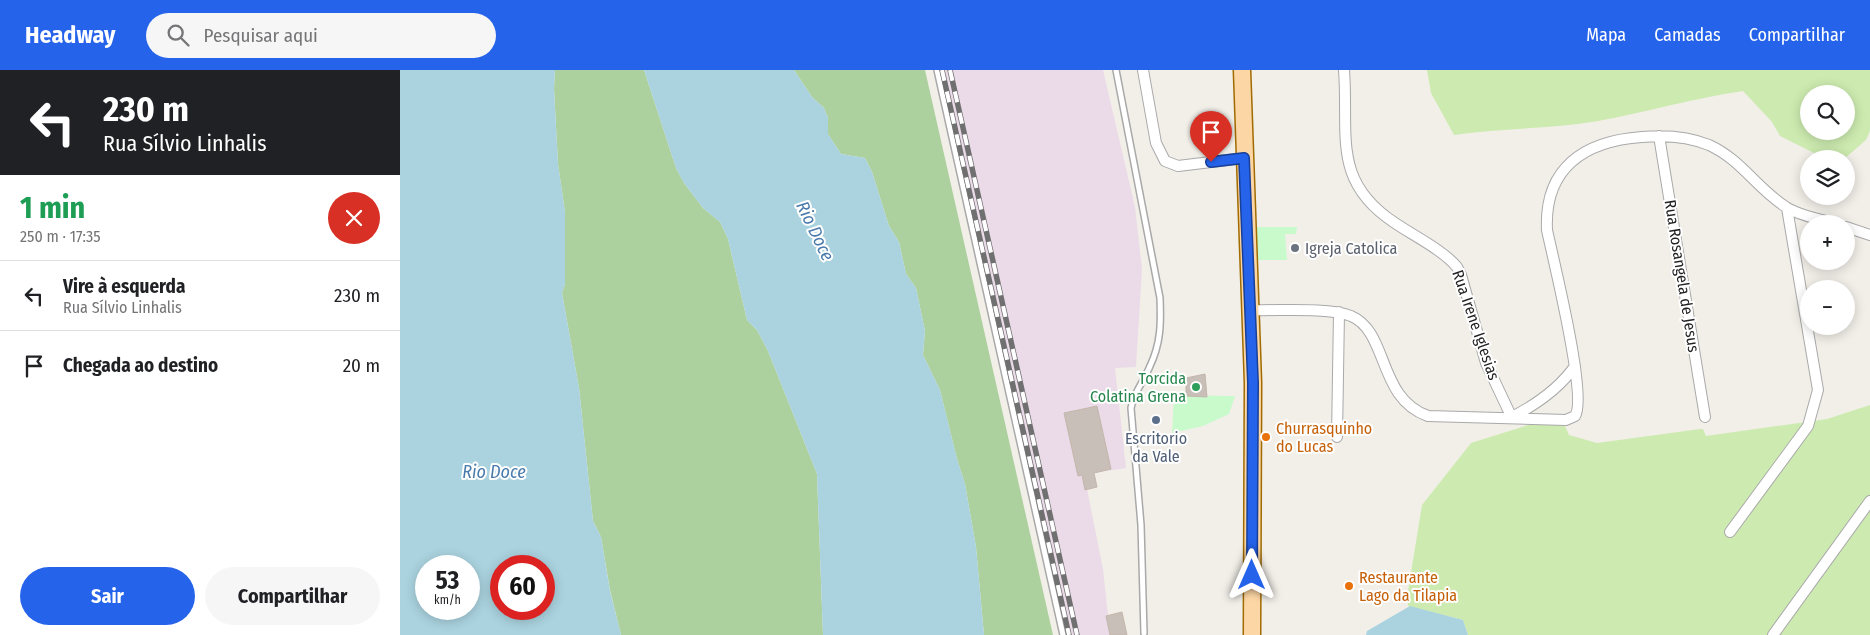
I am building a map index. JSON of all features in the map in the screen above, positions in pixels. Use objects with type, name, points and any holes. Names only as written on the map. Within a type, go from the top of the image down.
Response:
[{"type":"main road","points":[[1242,70],[1251,310],[1252,635]]},
{"type":"street","points":[[1143,70],[1158,152],[1164,161],[1178,166],[1244,158]]},
{"type":"street","name":"Rua Irene Iglesias","points":[[1344,70],[1346,153],[1351,174],[1370,204],[1457,267],[1461,275],[1486,363],[1512,418]]},
{"type":"street","points":[[1251,310],[1338,312],[1361,321],[1370,334],[1394,388],[1404,400],[1421,414],[1436,418],[1566,420],[1573,418],[1579,406],[1575,366],[1547,230],[1546,212],[1552,188],[1559,175],[1572,160],[1585,151],[1601,144],[1626,138],[1659,136],[1695,140],[1721,152],[1744,168],[1786,208],[1808,215]]},
{"type":"street","name":"Rua Rosangela de Jesus","points":[[1659,136],[1706,417]]},
{"type":"street","points":[[1730,532],[1808,426],[1818,390],[1786,208]]},
{"type":"street","points":[[1855,230],[1870,235]]},
{"type":"street","points":[[1337,437],[1338,312]]},
{"type":"street","points":[[1512,418],[1536,404],[1561,385],[1575,366]]},
{"type":"street","points":[[1773,635],[1870,501]]},
{"type":"lane","points":[[937,70],[1064,635]]},
{"type":"lane","points":[[1116,70],[1160,298],[1161,332],[1155,354],[1133,398],[1131,408],[1141,525],[1144,633]]},
{"type":"shaded area","points":[[933,70],[1103,70],[1135,207],[1142,269],[1136,367],[1115,368],[1126,468],[1094,473],[1087,489],[1103,569],[1108,615],[1106,616],[1110,635],[1060,635]]},
{"type":"green space","points":[[555,70],[644,70],[676,168],[684,183],[703,208],[720,222],[728,239],[747,320],[757,330],[768,351],[817,474],[823,635],[621,635],[610,590],[601,537],[593,521],[579,388],[562,293],[565,284],[565,212],[558,164],[554,89]]},
{"type":"green space","points":[[794,70],[925,70],[1053,635],[984,635],[976,547],[965,484],[940,390],[923,355],[925,331],[916,288],[906,274],[899,242],[889,226],[872,172],[865,158],[841,154],[828,134],[828,118],[824,108],[812,97]]},
{"type":"green space","points":[[1427,70],[1870,70],[1870,131],[1866,140],[1854,150],[1808,150],[1780,136],[1772,122],[1743,91],[1598,121],[1454,135],[1431,93]]},
{"type":"green space","points":[[1254,227],[1297,227],[1296,234],[1285,234],[1287,260],[1255,260]]},
{"type":"green space","points":[[1174,395],[1235,396],[1229,414],[1203,426],[1172,433]]},
{"type":"green space","points":[[1870,405],[1870,635],[1468,635],[1463,620],[1408,606],[1407,597],[1422,505],[1471,443],[1557,416],[1561,417],[1569,435],[1597,443],[1700,429],[1703,429],[1706,436],[1827,419]]},
{"type":"water","name":"Rio Doce","points":[[400,70],[555,70],[554,89],[558,164],[565,212],[565,284],[562,293],[579,388],[593,521],[601,537],[610,591],[621,635],[400,635]]},
{"type":"water","name":"Rio Doce","points":[[644,70],[794,70],[812,97],[824,108],[828,118],[828,134],[841,154],[865,158],[872,172],[889,226],[899,242],[906,274],[916,288],[925,331],[923,355],[940,390],[965,484],[976,547],[984,635],[823,635],[817,474],[768,351],[757,330],[747,320],[728,239],[720,222],[703,208],[684,183],[676,168]]},
{"type":"water","points":[[1410,606],[1463,620],[1468,635],[1366,635],[1367,631]]},
{"type":"building","name":"Torcida Colatina Grena","points":[[1205,374],[1207,397],[1186,396],[1186,378]]},
{"type":"building","points":[[1097,406],[1111,469],[1094,473],[1097,487],[1085,490],[1082,475],[1078,476],[1064,413]]},
{"type":"building","points":[[1122,612],[1127,635],[1110,635],[1106,616]]},
{"type":"railway","points":[[942,70],[1069,635]]},
{"type":"railway","points":[[950,70],[1077,635]]},
{"type":"place","name":"Igreja Catolica","points":[[1295,248]]},
{"type":"place","name":"Torcida Colatina Grena","points":[[1196,387]]},
{"type":"place","name":"Escritorio da Vale","points":[[1156,420]]},
{"type":"place","name":"Churrasquinho do Lucas","points":[[1266,437]]},
{"type":"place","name":"Restaurante Lago da Tilapia","points":[[1349,586]]},
{"type":"route","points":[[1211,162],[1244,158],[1253,383],[1252,575]]}]
